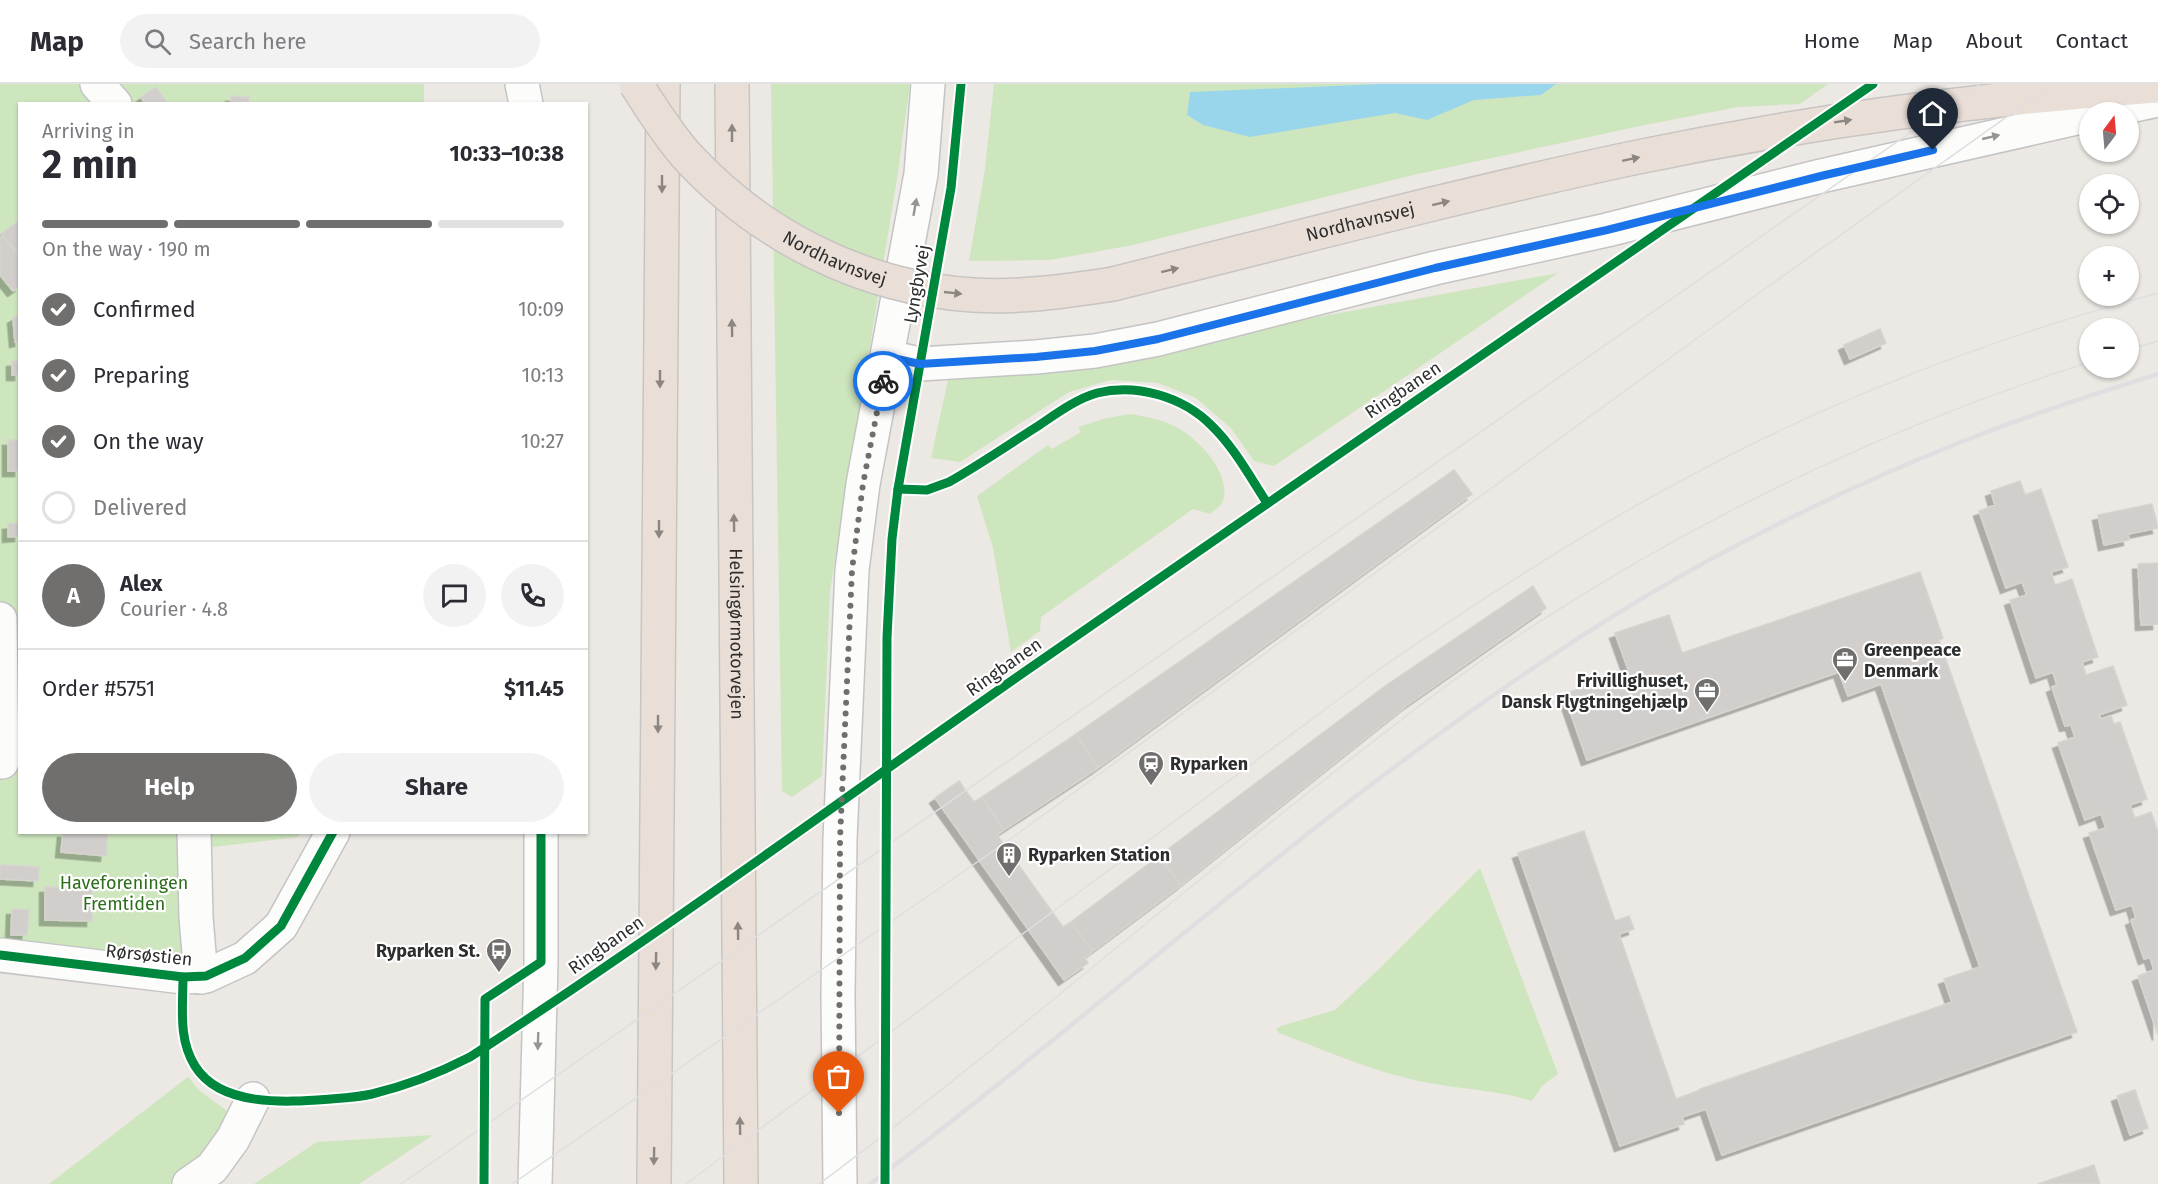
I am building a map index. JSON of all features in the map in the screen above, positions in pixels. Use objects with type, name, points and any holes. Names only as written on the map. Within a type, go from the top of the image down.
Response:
[{"type":"highway","name":"Nordhavnsvej","points":[[636,84],[660,121],[685,153],[714,183],[746,210],[779,233],[853,270],[933,291],[974,295],[1056,293],[1113,284],[1500,188],[1634,158],[1752,136],[1888,114],[2158,86]]},
{"type":"highway","points":[[654,1184],[663,84]]},
{"type":"highway","name":"Helsingørmotorvejen","points":[[732,84],[741,1184]]},
{"type":"street","points":[[97,84],[113,102]]},
{"type":"street","points":[[522,84],[526,102]]},
{"type":"street","points":[[840,1184],[838,995],[840,839],[852,570],[863,484],[921,174],[928,84]]},
{"type":"street","points":[[2139,104],[2158,100]]},
{"type":"street","points":[[888,357],[920,364],[1036,357],[1095,351],[1158,339],[1435,268],[1607,230],[1821,176],[2079,117]]},
{"type":"street","points":[[0,619],[7,762]]},
{"type":"street","name":"Rørsøstien","points":[[194,834],[196,917],[201,977]]},
{"type":"street","name":"Rørsøstien","points":[[0,955],[183,977],[201,977],[245,958],[281,926],[332,834]]},
{"type":"street","points":[[535,1184],[541,962],[541,834]]},
{"type":"street","points":[[189,1184],[212,1168],[233,1140],[253,1099]]},
{"type":"green space","name":"Haveforeningen Fremtiden","points":[[0,84],[424,84],[424,102],[18,102],[18,834],[300,834],[298,837],[187,850],[181,961],[0,938]]},
{"type":"green space","points":[[771,84],[910,84],[897,179],[830,591],[822,776],[792,797],[782,791]]},
{"type":"green space","points":[[994,84],[1828,84],[1800,104],[1738,107],[1645,125],[1413,175],[1133,245],[1050,260],[969,261],[985,169]]},
{"type":"green space","points":[[1558,273],[1274,466],[1254,461],[1231,428],[1196,398],[1158,383],[1111,380],[1069,392],[960,462],[931,458],[948,380],[1135,358],[1263,327]]},
{"type":"green space","points":[[1131,414],[1165,422],[1194,439],[1218,469],[1223,480],[1223,501],[1210,514],[1193,509],[1041,617],[1040,631],[1011,652],[993,548],[977,496],[1048,445],[1052,449],[1081,432],[1078,427],[1106,418]]},
{"type":"green space","points":[[1480,868],[1558,1074],[1542,1086],[1532,1101],[1505,1094],[1423,1082],[1386,1073],[1279,1033],[1276,1029],[1281,1026],[1335,1010]]},
{"type":"green space","points":[[188,1077],[200,1091],[226,1110],[228,1121],[225,1133],[176,1184],[49,1184]]},
{"type":"green space","points":[[433,1135],[359,1184],[254,1184],[317,1142]]},
{"type":"water","points":[[1380,84],[1556,84],[1541,95],[1474,100],[1427,120],[1395,113],[1250,137],[1203,125],[1187,115],[1190,92]]},
{"type":"building","points":[[156,87],[167,102],[144,102],[141,97]]},
{"type":"building","points":[[231,96],[249,97],[249,102],[231,102]]},
{"type":"building","points":[[18,221],[18,255],[1,234]]},
{"type":"building","points":[[3,236],[18,255],[18,287],[13,291],[0,275],[0,238]]},
{"type":"building","points":[[18,315],[18,341],[15,342],[13,318]]},
{"type":"building","points":[[1880,329],[1886,343],[1850,359],[1844,345]]},
{"type":"building","points":[[12,361],[18,361],[18,375],[12,375]]},
{"type":"building","points":[[8,440],[18,440],[18,471],[8,471]]},
{"type":"building","points":[[1454,470],[1472,494],[1098,768],[1076,734]]},
{"type":"building","points":[[2020,481],[2025,495],[2041,489],[2068,567],[2051,572],[2055,585],[2072,579],[2098,657],[2082,662],[2086,675],[2113,666],[2127,705],[2099,715],[2101,719],[2111,716],[2114,724],[2120,722],[2147,799],[2130,805],[2135,818],[2151,812],[2158,832],[2158,1035],[2138,976],[2154,970],[2150,957],[2144,959],[2131,920],[2136,918],[2132,905],[2116,910],[2089,833],[2106,828],[2101,814],[2085,820],[2058,743],[2075,737],[2071,725],[2065,726],[2052,687],[2057,685],[2053,672],[2036,678],[2010,600],[2027,595],[2022,582],[2006,588],[1979,511],[1995,505],[1991,491]]},
{"type":"building","points":[[2152,504],[2158,528],[2128,534],[2129,540],[2104,545],[2098,515]]},
{"type":"building","points":[[18,523],[18,536],[8,537],[8,524]]},
{"type":"building","points":[[2158,563],[2158,624],[2141,625],[2138,564]]},
{"type":"building","points":[[1920,572],[1943,638],[1939,640],[2077,1032],[1722,1155],[1706,1109],[1682,1117],[1684,1124],[1620,1146],[1518,853],[1584,831],[1615,921],[1629,916],[1634,929],[1619,934],[1676,1099],[1952,1002],[1944,979],[1980,967],[1881,684],[1848,696],[1839,672],[1587,760],[1564,694],[1629,672],[1615,633],[1669,615],[1682,653]]},
{"type":"building","points":[[1533,586],[1546,608],[1406,706],[1181,885],[1159,856],[1385,686]]},
{"type":"building","points":[[1076,734],[1098,768],[1004,830],[982,797]]},
{"type":"building","name":"Ryparken Station","points":[[959,781],[974,802],[982,797],[1004,830],[997,835],[1063,927],[1071,922],[1093,951],[1085,958],[1088,963],[1064,980],[935,798]]},
{"type":"building","points":[[63,834],[108,834],[106,856],[61,852]]},
{"type":"building","points":[[1159,856],[1181,885],[1093,951],[1071,922]]},
{"type":"building","points":[[0,865],[39,867],[38,881],[0,879]]},
{"type":"building","points":[[45,887],[92,888],[92,921],[45,920]]},
{"type":"building","points":[[12,909],[29,910],[27,935],[11,935]]},
{"type":"building","points":[[2135,1090],[2148,1128],[2130,1135],[2117,1096]]},
{"type":"building","points":[[2094,1165],[2100,1184],[2038,1184]]},
{"type":"tram line","points":[[401,1184],[1980,84]]},
{"type":"tram line","points":[[512,1184],[1009,840],[1766,288],[2053,84]]},
{"type":"tram line","points":[[686,1184],[1374,673],[1554,554],[1666,489],[1845,401],[1906,376],[2031,331],[2158,293]]},
{"type":"tram line","points":[[2139,347],[2158,341]]},
{"type":"tram line","points":[[819,1184],[1005,1039],[1368,746],[1427,700],[1519,635],[1613,576],[1678,539],[1812,471],[1950,412],[2079,366]]},
{"type":"railway","points":[[870,1184],[1386,774],[1474,709],[1612,617],[1758,534],[1909,463],[1985,432],[2158,374]]},
{"type":"cycle path","name":"Lyngbyvej","points":[[885,1184],[887,637],[892,539],[898,489],[951,188],[961,84]]},
{"type":"cycle path","name":"Ringbanen","points":[[183,977],[183,1023],[190,1056],[207,1080],[238,1096],[276,1101],[362,1096],[434,1074],[470,1057],[678,917],[1020,675],[1873,84]]},
{"type":"cycle path","points":[[898,489],[927,490],[949,482],[1074,403],[1097,393],[1128,390],[1143,391],[1173,400],[1200,415],[1227,443],[1267,503]]},
{"type":"cycle path","points":[[0,955],[183,977],[206,976],[245,958],[281,926],[332,834]]},
{"type":"cycle path","points":[[484,1184],[485,999],[541,962],[541,834]]},
{"type":"way so far","points":[[839,1113],[840,839],[846,668],[852,570],[863,484],[883,381]]},
{"type":"place","name":"Greenpeace Denmark","points":[[1845,683]]},
{"type":"place","name":"Frivillighuset, Dansk Flygtningehjælp","points":[[1707,714]]},
{"type":"place","name":"Ryparken","points":[[1151,787]]},
{"type":"place","name":"Ryparken Station","points":[[1009,878]]},
{"type":"place","name":"Ryparken St.","points":[[499,974]]},
{"type":"route","points":[[883,381],[888,357],[920,364],[1036,357],[1095,351],[1158,339],[1435,268],[1607,230],[1933,150]]}]
